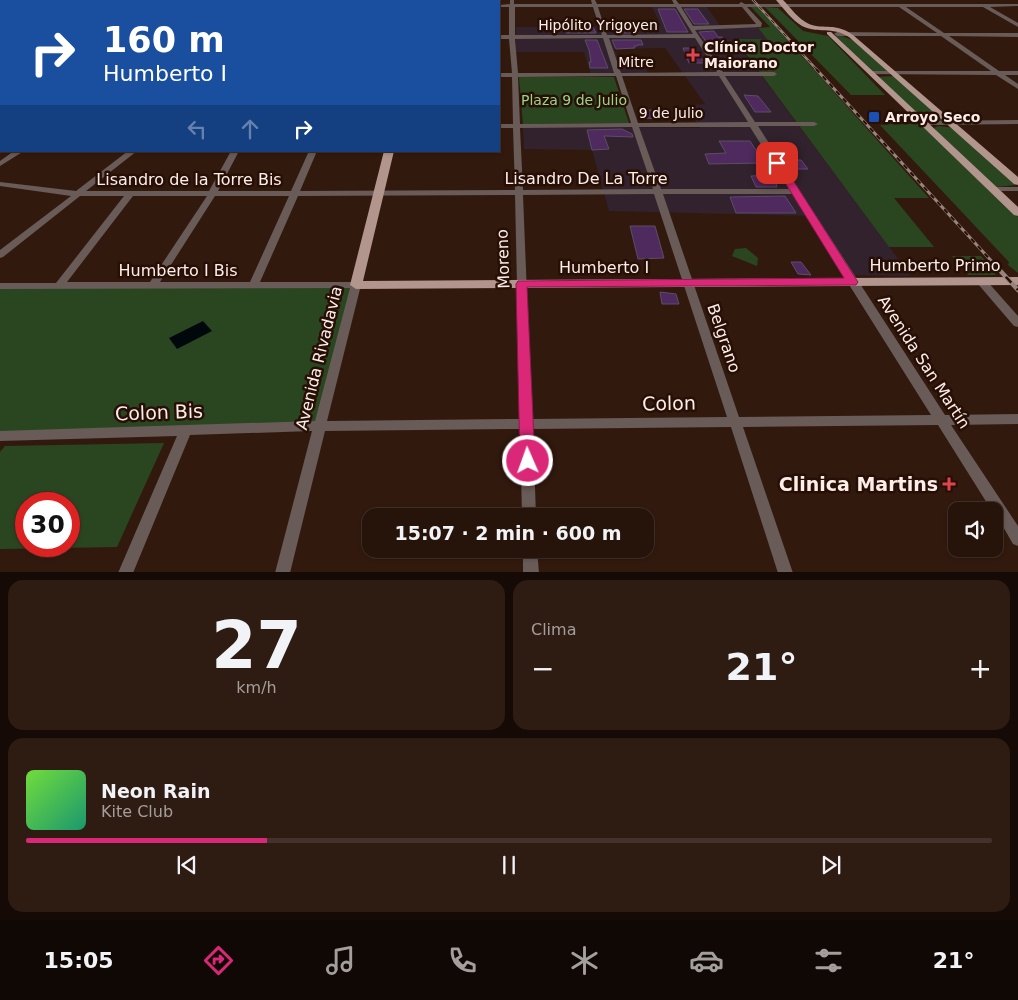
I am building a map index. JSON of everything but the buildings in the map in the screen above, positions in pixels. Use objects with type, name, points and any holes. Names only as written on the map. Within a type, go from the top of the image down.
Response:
[{"type":"main road","points":[[780,3],[804,28],[843,34],[848,33]]},
{"type":"main road","points":[[780,3],[803,23],[816,29]]},
{"type":"main road","points":[[830,32],[837,27],[848,33],[1018,182]]},
{"type":"main road","points":[[830,32],[1018,212]]},
{"type":"main road","name":"Avenida Rivadavia","points":[[356,285],[389,152]]},
{"type":"main road","name":"Humberto Primo","points":[[852,282],[1018,281]]},
{"type":"main road","name":"Humberto I","points":[[356,285],[852,282]]},
{"type":"street","points":[[974,0],[1018,25]]},
{"type":"street","points":[[512,3],[1018,4]]},
{"type":"street","name":"Moreno","points":[[512,3],[529,508]]},
{"type":"street","name":"Belgrano","points":[[594,3],[786,572]]},
{"type":"street","name":"Avenida San Martín","points":[[676,3],[852,282],[1018,539]]},
{"type":"street","points":[[692,28],[759,25],[742,3]]},
{"type":"street","points":[[897,3],[1018,87]]},
{"type":"street","points":[[848,33],[944,36],[1018,35]]},
{"type":"street","name":"Hipólito Yrigoyen","points":[[500,37],[697,36]]},
{"type":"street","points":[[872,74],[1018,73]]},
{"type":"street","name":"Mitre","points":[[500,75],[774,74]]},
{"type":"street","points":[[922,122],[1018,122]]},
{"type":"street","name":"9 de Julio","points":[[500,126],[755,126],[814,124]]},
{"type":"street","points":[[0,164],[18,152]]},
{"type":"street","points":[[0,254],[131,152]]},
{"type":"street","points":[[153,286],[212,194],[234,152]]},
{"type":"street","points":[[254,285],[314,152]]},
{"type":"street","name":"Lisandro de la Torre Bis","points":[[0,184],[77,194],[378,194]]},
{"type":"street","points":[[992,189],[1018,189]]},
{"type":"street","name":"Lisandro De La Torre","points":[[378,194],[794,191]]},
{"type":"street","points":[[59,286],[130,194]]},
{"type":"street","points":[[982,282],[1018,323]]},
{"type":"street","name":"Humberto I Bis","points":[[0,286],[356,285]]},
{"type":"street","name":"Avenida Rivadavia","points":[[282,572],[356,285]]},
{"type":"street","name":"Colon","points":[[320,426],[1018,419]]},
{"type":"street","name":"Colon Bis","points":[[0,436],[320,426]]},
{"type":"street","points":[[125,572],[186,430]]},
{"type":"street","points":[[530,558],[531,572]]},
{"type":"shaded area","points":[[652,7],[707,7],[721,27],[756,27],[768,39],[735,40],[911,276],[848,275],[810,216],[609,211],[592,150],[524,149],[523,126],[700,128],[687,105],[705,104],[665,48],[614,49],[619,60],[641,61],[649,74],[591,74],[584,52],[516,52],[516,27],[661,26]]},
{"type":"shaded area","points":[[203,321],[212,331],[177,349],[169,338]]},
{"type":"green space","points":[[751,7],[758,7],[929,198],[894,198],[934,247],[889,247],[735,39],[767,39],[758,28],[770,27]]},
{"type":"green space","points":[[765,7],[778,8],[803,31],[828,36],[885,95],[851,95]]},
{"type":"green space","points":[[839,35],[855,41],[889,72],[873,71],[834,36]]},
{"type":"green space","points":[[894,76],[945,120],[942,122],[925,121],[877,77]]},
{"type":"green space","name":"Plaza 9 de Julio","points":[[519,77],[614,77],[629,123],[523,124]]},
{"type":"green space","points":[[921,124],[1018,217],[1018,273],[1008,265],[1009,262],[880,125]]},
{"type":"green space","points":[[938,126],[955,128],[1016,185],[996,187],[937,132],[934,128]]},
{"type":"green space","points":[[746,248],[758,258],[757,266],[732,256],[735,249]]},
{"type":"green space","points":[[952,256],[981,256],[996,273],[995,275],[968,275]]},
{"type":"green space","points":[[356,285],[320,426],[0,436],[0,286]]},
{"type":"green space","points":[[164,443],[117,547],[80,548],[80,492],[15,492],[15,549],[0,549],[0,452],[5,446]]},
{"type":"railway","points":[[753,0],[817,70]]},
{"type":"railway","points":[[816,69],[996,266]]},
{"type":"railway","points":[[995,265],[1018,290]]},
{"type":"place","name":"Clínica Doctor Maiorano","points":[[693,55]]},
{"type":"place","name":"Arroyo Seco","points":[[874,117]]},
{"type":"place","name":"Clinica Martins","points":[[949,484]]},
{"type":"route","points":[[528,461],[522,284],[852,282],[777,163]]}]
